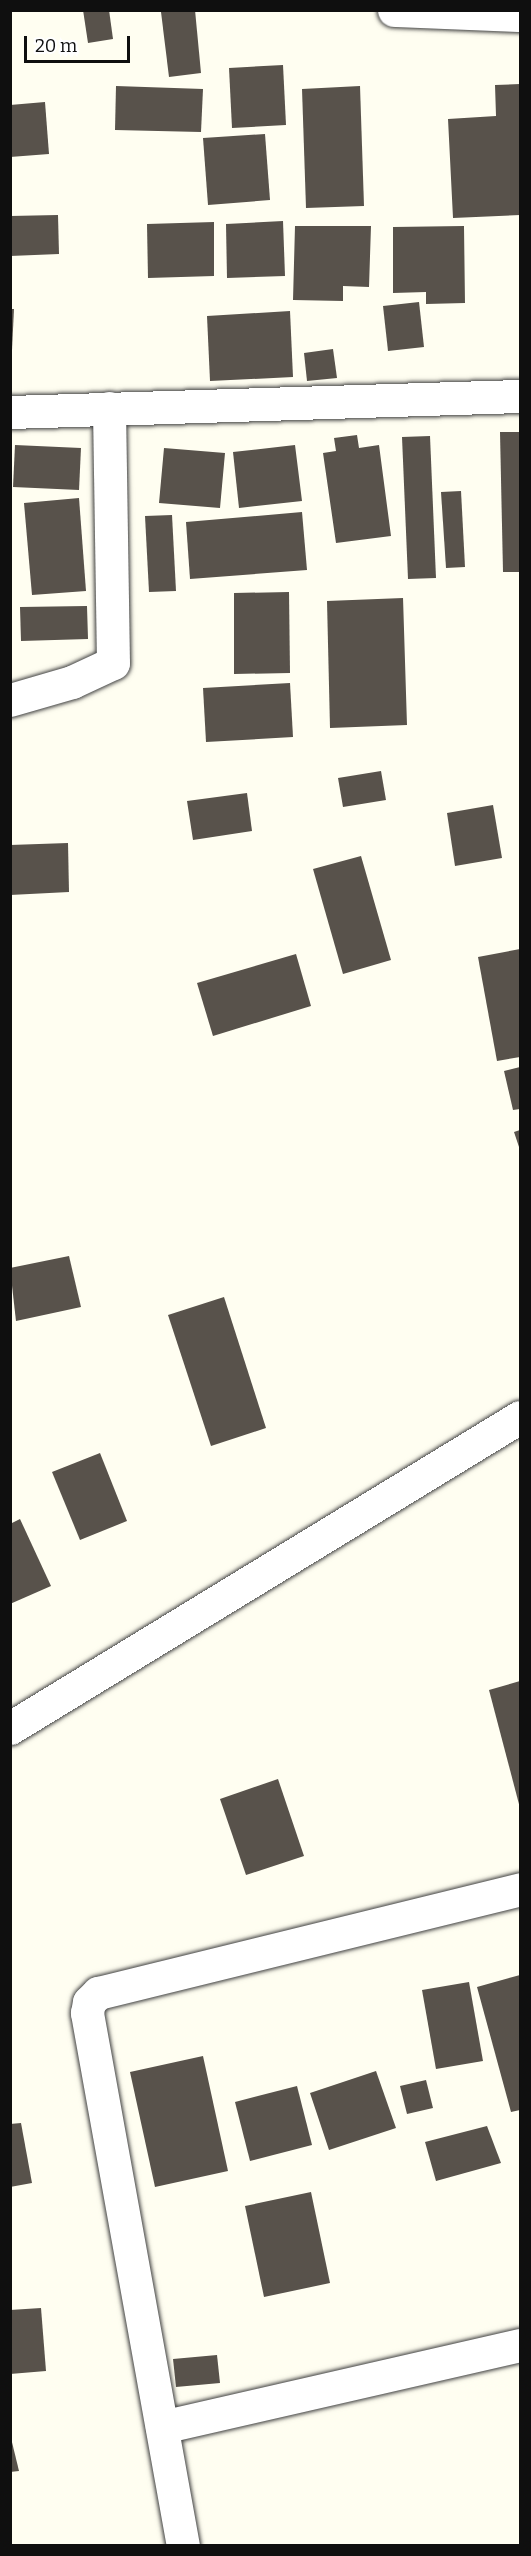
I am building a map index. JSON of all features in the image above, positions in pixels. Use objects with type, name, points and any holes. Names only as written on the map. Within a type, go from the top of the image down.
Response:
[{"type":"street","points":[[394,10],[520,15]]},
{"type":"street","points":[[10,412],[520,396]]},
{"type":"street","points":[[10,700],[72,682],[113,663],[109,408]]},
{"type":"street","points":[[10,1728],[520,1417]]},
{"type":"street","points":[[183,2546],[87,2013],[89,2002],[98,1993],[520,1888]]},
{"type":"street","points":[[162,2427],[520,2345]]},
{"type":"building","points":[[83,10],[109,10],[113,39],[88,43]]},
{"type":"building","points":[[195,10],[201,73],[169,77],[161,12]]},
{"type":"building","points":[[283,65],[286,125],[232,128],[229,68]]},
{"type":"building","points":[[520,84],[520,215],[453,218],[448,119],[496,116],[495,85]]},
{"type":"building","points":[[116,86],[203,89],[201,132],[115,130]]},
{"type":"building","points":[[360,86],[364,206],[306,208],[302,89]]},
{"type":"building","points":[[45,102],[49,154],[10,157],[10,105]]},
{"type":"building","points":[[265,134],[270,200],[208,205],[203,138]]},
{"type":"building","points":[[58,215],[59,254],[10,256],[10,216]]},
{"type":"building","points":[[283,221],[285,276],[227,278],[226,224]]},
{"type":"building","points":[[214,222],[214,276],[148,278],[147,224]]},
{"type":"building","points":[[295,226],[371,226],[369,287],[343,286],[343,301],[293,300]]},
{"type":"building","points":[[464,226],[465,303],[426,304],[426,292],[393,293],[393,227]]},
{"type":"building","points":[[419,302],[424,347],[388,351],[383,306]]},
{"type":"building","points":[[10,309],[14,309],[12,350],[10,350]]},
{"type":"building","points":[[290,311],[293,377],[210,381],[207,316]]},
{"type":"building","points":[[333,349],[337,378],[307,381],[304,353]]},
{"type":"building","points":[[500,432],[520,432],[520,572],[503,572]]},
{"type":"building","points":[[357,435],[359,448],[379,445],[391,536],[336,543],[323,453],[336,451],[334,438]]},
{"type":"building","points":[[430,436],[436,578],[408,579],[402,437]]},
{"type":"building","points":[[15,445],[81,448],[79,490],[13,487]]},
{"type":"building","points":[[295,445],[302,501],[239,508],[233,452]]},
{"type":"building","points":[[164,448],[225,453],[220,508],[159,503]]},
{"type":"building","points":[[461,491],[465,567],[446,568],[441,492]]},
{"type":"building","points":[[79,498],[86,591],[32,595],[24,503]]},
{"type":"building","points":[[302,512],[307,570],[190,579],[186,522]]},
{"type":"building","points":[[172,515],[176,591],[149,592],[145,516]]},
{"type":"building","points":[[289,592],[290,673],[234,674],[234,593]]},
{"type":"building","points":[[403,598],[407,725],[330,728],[327,601]]},
{"type":"building","points":[[87,606],[88,639],[21,641],[20,607]]},
{"type":"building","points":[[290,683],[293,737],[206,742],[203,688]]},
{"type":"building","points":[[381,771],[386,800],[343,807],[338,778]]},
{"type":"building","points":[[247,793],[252,831],[193,840],[187,801]]},
{"type":"building","points":[[493,805],[502,858],[455,866],[447,813]]},
{"type":"building","points":[[68,843],[69,892],[10,895],[10,845]]},
{"type":"building","points":[[361,856],[391,960],[343,974],[313,869]]},
{"type":"building","points":[[520,949],[520,1057],[497,1061],[478,957]]},
{"type":"building","points":[[296,954],[311,1006],[213,1036],[197,983]]},
{"type":"building","points":[[520,1067],[520,1109],[513,1110],[504,1071]]},
{"type":"building","points":[[520,1130],[520,1150],[514,1132]]},
{"type":"building","points":[[69,1256],[81,1307],[16,1321],[10,1268]]},
{"type":"building","points":[[224,1297],[266,1428],[211,1446],[168,1315]]},
{"type":"building","points":[[100,1453],[127,1521],[80,1540],[52,1472]]},
{"type":"building","points":[[20,1519],[51,1586],[10,1604],[10,1524]]},
{"type":"building","points":[[520,1681],[520,1808],[489,1690]]},
{"type":"building","points":[[278,1779],[304,1856],[246,1875],[220,1799]]},
{"type":"building","points":[[520,1975],[520,2110],[511,2112],[477,1987]]},
{"type":"building","points":[[469,1982],[483,2061],[436,2069],[422,1990]]},
{"type":"building","points":[[203,2056],[228,2171],[155,2187],[130,2072]]},
{"type":"building","points":[[376,2071],[396,2128],[329,2150],[310,2093]]},
{"type":"building","points":[[426,2080],[433,2108],[407,2114],[400,2086]]},
{"type":"building","points":[[297,2086],[312,2145],[250,2161],[235,2102]]},
{"type":"building","points":[[21,2123],[32,2183],[10,2187],[10,2124]]},
{"type":"building","points":[[487,2126],[501,2163],[436,2181],[425,2142]]},
{"type":"building","points":[[311,2192],[330,2283],[264,2297],[245,2206]]},
{"type":"building","points":[[41,2308],[46,2371],[10,2374],[10,2310]]},
{"type":"building","points":[[217,2355],[220,2383],[176,2387],[173,2359]]},
{"type":"building","points":[[10,2434],[19,2471],[10,2472]]}]
